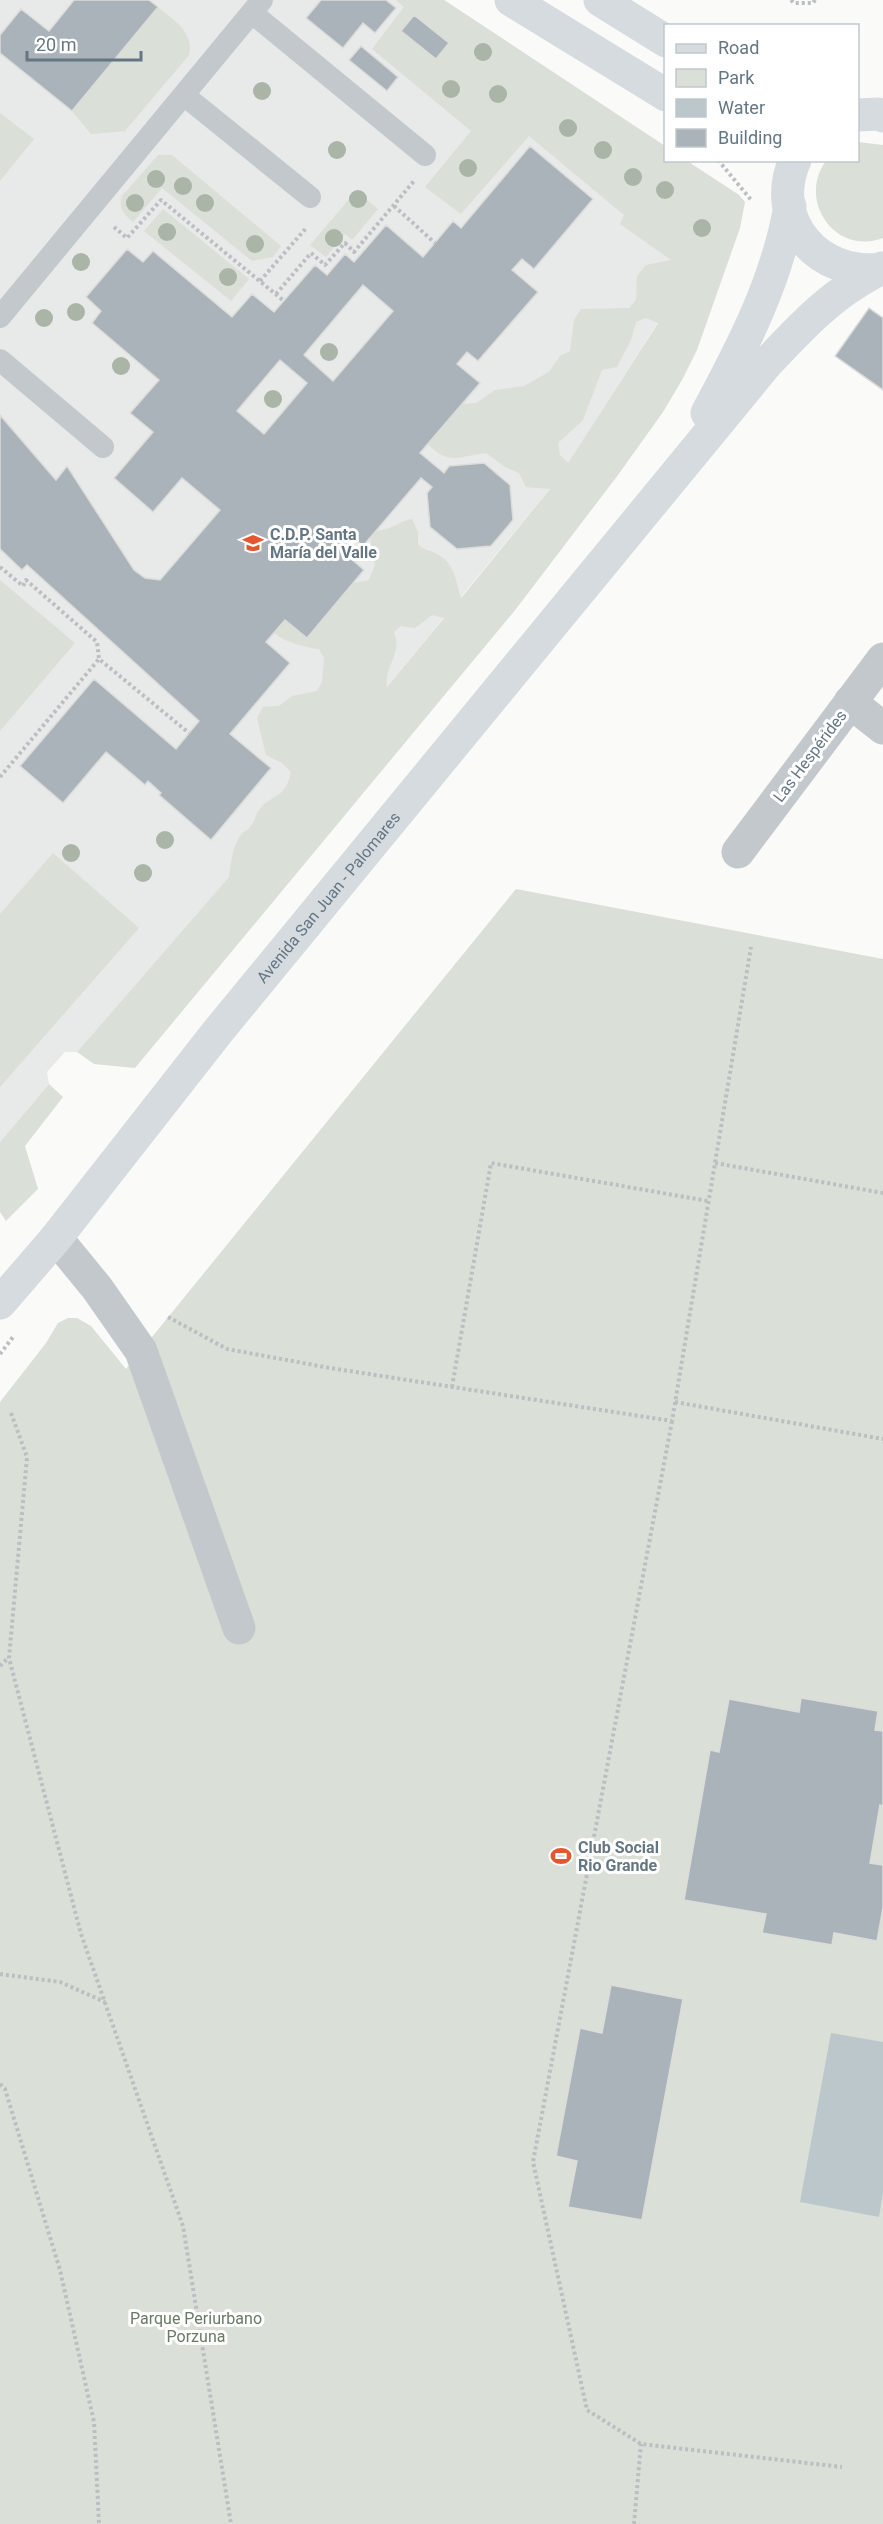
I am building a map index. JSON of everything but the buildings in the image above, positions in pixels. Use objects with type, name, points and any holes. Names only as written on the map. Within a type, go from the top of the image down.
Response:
[{"type":"street","points":[[511,0],[664,94]]},
{"type":"street","points":[[600,0],[664,40]]},
{"type":"street","points":[[768,162],[781,179],[791,217],[803,238],[820,256],[842,267],[867,270],[882,268]]},
{"type":"street","points":[[658,494],[706,415],[762,306],[780,254],[795,162]]},
{"type":"street","points":[[658,494],[767,363],[800,328],[836,294],[857,280],[882,268]]},
{"type":"street","name":"Avenida San Juan - Palomares","points":[[0,1303],[56,1238],[219,1029],[658,494]]},
{"type":"street","name":"Las Hespérides","points":[[738,852],[883,659]]},
{"type":"street","points":[[850,702],[883,728]]},
{"type":"street","points":[[56,1238],[97,1288],[141,1351],[239,1628]]},
{"type":"lane","points":[[0,317],[257,7],[425,155]]},
{"type":"lane","points":[[185,96],[310,197]]},
{"type":"lane","points":[[0,360],[103,447]]},
{"type":"path","points":[[791,0],[794,3],[813,3],[815,0]]},
{"type":"path","points":[[276,294],[311,253],[325,265],[345,243],[354,252],[430,162],[425,155]]},
{"type":"path","points":[[720,162],[754,204]]},
{"type":"path","points":[[260,281],[322,209],[310,197]]},
{"type":"path","points":[[91,208],[127,238],[161,200],[284,300]]},
{"type":"path","points":[[394,206],[435,243]]},
{"type":"path","points":[[0,567],[22,586],[26,580],[97,642],[99,659],[189,733]]},
{"type":"path","points":[[0,777],[99,659]]},
{"type":"path","points":[[751,947],[672,1421],[533,2162],[587,2410],[641,2444],[842,2467]]},
{"type":"path","points":[[452,1387],[491,1163],[708,1201]]},
{"type":"path","points":[[715,1163],[883,1193]]},
{"type":"path","points":[[168,1317],[227,1349],[330,1368],[672,1421]]},
{"type":"path","points":[[675,1402],[883,1439]]},
{"type":"path","points":[[10,1413],[27,1457],[9,1658],[81,1934],[183,2226],[231,2524]]},
{"type":"path","points":[[0,1666],[9,1658]]},
{"type":"path","points":[[0,1974],[60,1982],[105,2002]]},
{"type":"path","points":[[0,2084],[5,2089],[60,2270],[94,2422],[99,2524]]},
{"type":"path","points":[[634,2524],[641,2444]]},
{"type":"shaded area","name":"C.D.P. Santa María del Valle","points":[[0,0],[444,0],[664,145],[664,162],[689,162],[739,195],[558,479],[252,851],[77,1052],[65,1052],[47,1072],[49,1084],[0,1142]]},
{"type":"green space","points":[[396,0],[444,0],[664,145],[664,162],[689,162],[739,195],[745,202],[740,228],[697,350],[682,380],[663,412],[618,475],[516,609],[135,1068],[94,1064],[77,1052],[229,877],[231,861],[240,836],[250,827],[264,804],[282,792],[289,781],[291,772],[282,763],[266,755],[257,718],[263,707],[279,706],[292,696],[317,691],[322,682],[324,658],[319,649],[296,644],[274,633],[285,620],[307,638],[353,583],[369,580],[375,565],[370,538],[376,531],[412,519],[418,532],[418,544],[442,557],[451,567],[461,598],[550,489],[526,487],[519,473],[505,467],[486,453],[448,457],[435,451],[428,444],[462,404],[476,403],[495,390],[524,386],[549,372],[560,356],[570,351],[574,320],[581,309],[629,308],[636,300],[637,276],[646,265],[671,260],[620,224],[624,215],[529,136],[461,214],[425,187],[471,131],[372,49],[404,7]],"holes":[[[646,318],[658,323],[568,463],[560,455],[558,443],[583,420],[602,370],[617,367],[631,340],[636,322]],[[432,615],[444,618],[387,687],[388,672],[396,647],[394,632],[401,626],[415,628]]]},
{"type":"green space","points":[[158,7],[186,33],[189,39],[189,55],[125,131],[91,134],[72,111]]},
{"type":"green space","points":[[0,113],[34,139],[0,181]]},
{"type":"green space","points":[[859,142],[883,145],[883,238],[866,241],[850,239],[836,232],[826,221],[819,207],[816,192],[818,176],[825,162],[859,162]]},
{"type":"green space","points":[[158,155],[172,155],[281,246],[273,257],[252,261],[162,188],[133,222],[123,211],[122,196]]},
{"type":"green space","points":[[356,191],[378,209],[352,240],[345,234],[326,257],[310,245]]},
{"type":"green space","points":[[163,209],[249,279],[231,301],[144,231]]},
{"type":"green space","points":[[0,580],[75,643],[0,731]]},
{"type":"green space","points":[[53,853],[139,928],[0,1087],[0,914]]},
{"type":"green space","name":"Club Social Rio Grande","points":[[516,889],[883,959],[883,2524],[0,2524],[0,1402],[46,1343],[58,1323],[68,1318],[77,1318],[91,1326],[126,1369]]},
{"type":"green space","points":[[49,1084],[63,1097],[25,1146],[38,1189],[6,1221],[0,1212],[0,1142]]},
{"type":"water","points":[[831,2033],[883,2042],[883,2192],[879,2217],[800,2202]]},
{"type":"place","name":"C.D.P. Santa María del Valle","points":[[253,543]]},
{"type":"place","name":"Club Social Rio Grande","points":[[561,1856]]},
{"type":"park label","name":"Parque Periurbano Porzuna","points":[[196,2327]]}]
